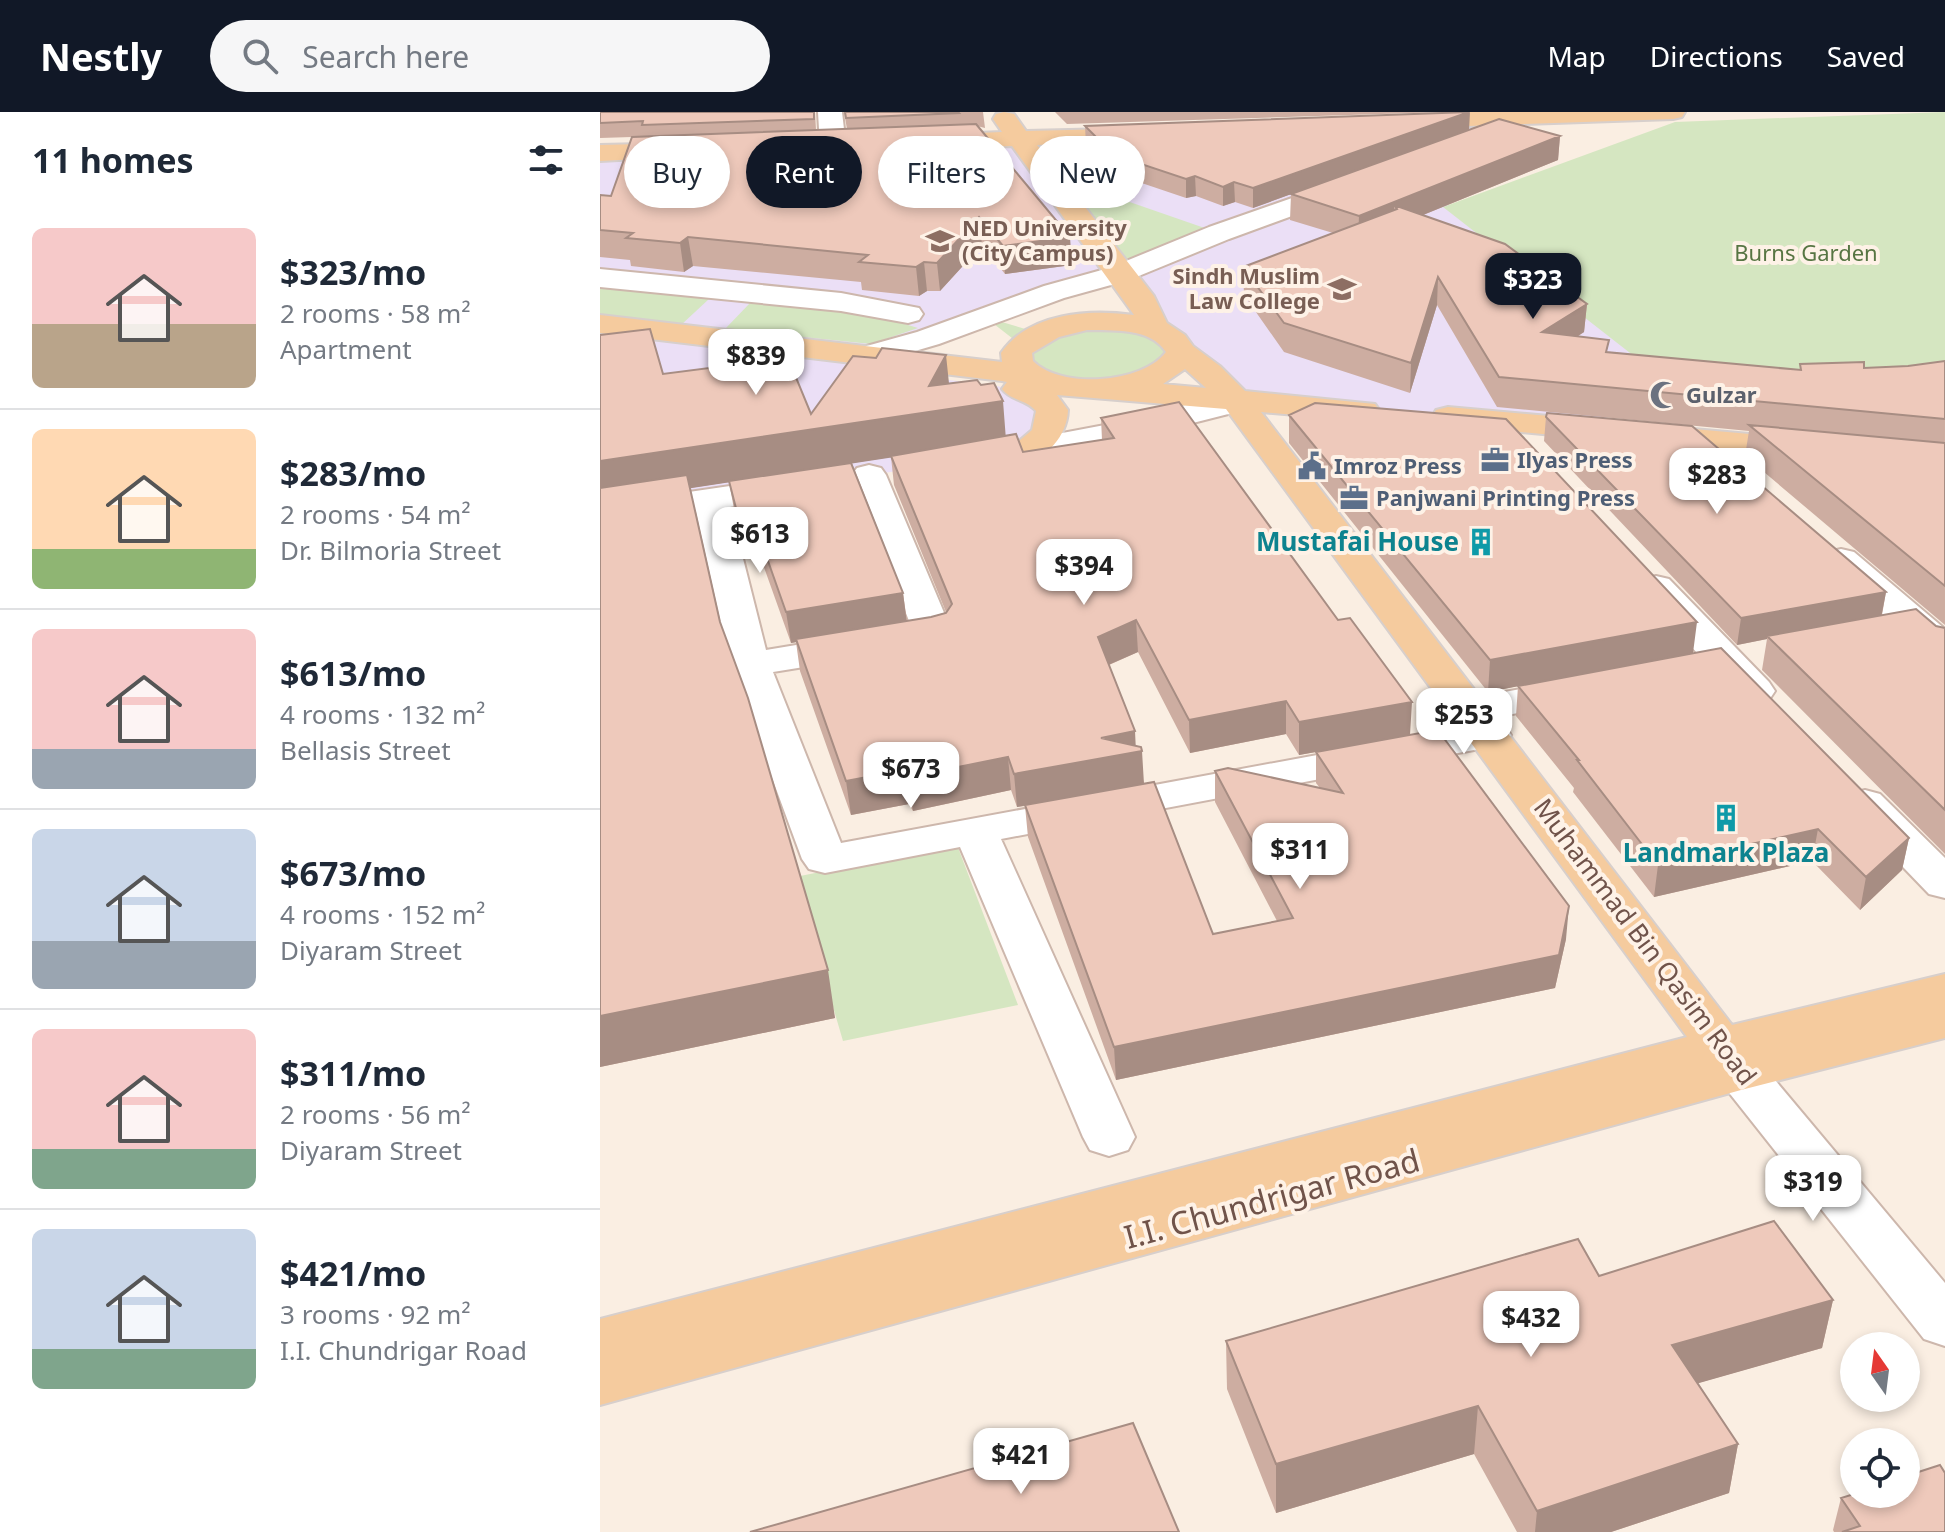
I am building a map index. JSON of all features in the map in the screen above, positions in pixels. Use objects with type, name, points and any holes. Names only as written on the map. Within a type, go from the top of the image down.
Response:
[{"type":"main road","points":[[999,112],[1072,205],[1119,274],[1149,308],[1153,327],[1087,321],[1049,328],[1021,345],[1017,353],[1019,364],[1047,386]]},
{"type":"main road","points":[[1383,122],[1542,113],[1673,112]]},
{"type":"main road","points":[[1014,138],[1161,132]]},
{"type":"main road","points":[[600,153],[624,152]]},
{"type":"main road","points":[[600,324],[1007,372],[1047,386],[1152,379],[1169,369],[1181,352]]},
{"type":"main road","name":"Muhammad Bin Qasim Road","points":[[1153,327],[1170,336],[1181,352],[1209,373],[1231,406],[1480,722],[1731,1059]]},
{"type":"main road","points":[[600,341],[1047,386],[1145,405],[1231,406],[1504,424],[1838,456]]},
{"type":"main road","points":[[1023,452],[1046,435],[1052,422],[1052,410],[1041,396],[1047,386]]},
{"type":"main road","name":"I.I. Chundrigar Road","points":[[600,1381],[1731,1059],[1945,990]]},
{"type":"main road","name":"I.I. Chundrigar Road","points":[[600,1342],[1731,1059],[1945,1022]]},
{"type":"street","points":[[830,112],[832,136]]},
{"type":"street","points":[[1457,146],[1542,113]]},
{"type":"street","points":[[874,354],[928,338],[1054,292],[1119,274],[1219,233],[1373,177]]},
{"type":"street","points":[[600,278],[841,302],[908,314]]},
{"type":"street","points":[[704,334],[741,292]]},
{"type":"street","points":[[964,461],[1023,452],[1231,406]]},
{"type":"street","points":[[1504,424],[1538,461]]},
{"type":"street","points":[[1705,443],[1746,478]]},
{"type":"street","points":[[600,516],[860,477],[934,634],[750,664]]},
{"type":"street","points":[[711,500],[750,664],[825,859],[975,831],[1480,722],[1606,685]]},
{"type":"street","points":[[1818,540],[1932,638]]},
{"type":"street","points":[[1633,562],[1782,718]]},
{"type":"street","points":[[1874,635],[1932,638]]},
{"type":"street","points":[[1682,671],[1772,655]]},
{"type":"street","points":[[1836,773],[1945,884]]},
{"type":"street","points":[[975,831],[1109,1137]]},
{"type":"street","name":"Muhammad Bin Qasim Road","points":[[1731,1059],[1945,1323]]},
{"type":"shaded area","points":[[1541,115],[1402,167],[1648,367],[1618,376],[1603,430],[1237,402],[1117,270],[874,354],[903,374],[1018,389],[1049,402],[1023,452],[600,516],[600,153],[624,152],[624,208],[730,208],[730,148],[746,147],[746,208],[862,208],[862,142],[878,142],[878,208],[1014,208],[1014,136]]},
{"type":"green space","name":"Burns Garden","points":[[1945,112],[1945,387],[1648,367],[1443,207],[1675,122]]},
{"type":"green space","points":[[1145,207],[1219,233],[1117,270],[1074,208]]},
{"type":"green space","points":[[600,288],[709,299],[681,325],[600,317]]},
{"type":"green space","points":[[750,303],[878,316],[918,328],[871,344],[725,329]]},
{"type":"green space","points":[[985,317],[1039,333],[1111,320],[1179,346],[1151,378],[1047,382],[1021,345]]},
{"type":"green space","points":[[957,845],[1018,1005],[843,1041],[795,877]]},
{"type":"building","points":[[600,112],[814,112],[814,119],[642,125],[643,121],[600,123]]},
{"type":"building","points":[[845,112],[958,112],[959,113],[846,118]]},
{"type":"building","points":[[1469,112],[1253,188],[1234,182],[1223,187],[1195,176],[1186,179],[1145,165],[1145,136],[1095,136],[1085,126]]},
{"type":"building","points":[[1499,119],[1560,136],[1359,216],[1291,194]]},
{"type":"building","points":[[976,124],[986,136],[878,136],[878,208],[1014,208],[1014,170],[1030,189],[1030,208],[1046,208],[1070,237],[1003,246],[979,217],[937,263],[924,262],[916,267],[859,262],[868,255],[688,237],[680,243],[626,238],[633,233],[600,230],[600,195],[611,196],[624,159],[624,208],[730,208],[730,136],[658,136]]},
{"type":"building","points":[[1394,205],[1505,244],[1587,304],[1542,332],[1609,340],[1606,352],[1801,370],[1800,364],[1864,362],[1864,368],[1945,361],[1945,419],[1499,377],[1438,277],[1411,363],[1284,323],[1243,267],[1397,209]]},
{"type":"building","points":[[650,329],[663,374],[788,358],[811,414],[853,356],[876,358],[882,348],[946,355],[929,386],[977,380],[981,385],[994,383],[1003,401],[600,461],[600,335]]},
{"type":"building","points":[[1179,402],[1338,620],[1350,618],[1412,702],[1299,722],[1286,701],[1189,720],[1136,620],[1098,637],[1135,731],[1101,738],[1141,747],[1142,751],[1014,774],[1008,757],[908,777],[905,770],[846,781],[796,639],[931,617],[946,613],[952,604],[891,456],[1016,434],[1023,452],[1114,438],[1101,418]]},
{"type":"building","points":[[1315,403],[1506,419],[1697,622],[1490,660],[1289,415]]},
{"type":"building","points":[[1547,413],[1692,426],[1886,592],[1741,618],[1546,417]]},
{"type":"building","points":[[1749,425],[1945,443],[1945,586]]},
{"type":"building","points":[[851,463],[903,593],[786,612],[751,513],[738,516],[729,481]]},
{"type":"building","points":[[687,475],[720,622],[748,698],[828,970],[600,1016],[600,488]]},
{"type":"building","points":[[1916,609],[1936,626],[1945,628],[1945,810],[1767,636]]},
{"type":"building","points":[[1721,648],[1909,838],[1866,877],[1818,829],[1658,865],[1579,760],[1518,686]]},
{"type":"building","points":[[1431,731],[1440,733],[1569,906],[1559,955],[1114,1047],[1025,805],[1154,782],[1213,934],[1293,918],[1215,771],[1228,768],[1343,793],[1316,752]]},
{"type":"building","points":[[1774,1221],[1833,1300],[1672,1345],[1738,1444],[1537,1511],[1478,1406],[1276,1464],[1226,1341],[1578,1239],[1599,1276]]},
{"type":"building","points":[[1133,1423],[1179,1532],[750,1532]]},
{"type":"building","points":[[1940,1465],[1945,1473],[1945,1532],[1842,1532],[1860,1526],[1848,1508],[1920,1508],[1920,1471]]},
{"type":"place","name":"NED University (City Campus)","points":[[940,241]]},
{"type":"place","name":"Sindh Muslim Law College","points":[[1342,289]]},
{"type":"place","name":"Gulzar","points":[[1664,395]]},
{"type":"place","name":"Ilyas Press","points":[[1495,460]]},
{"type":"place","name":"Imroz Press","points":[[1312,466]]},
{"type":"place","name":"Panjwani Printing Press","points":[[1354,498]]},
{"type":"place","name":"Mustafai House","points":[[1481,542]]},
{"type":"place","name":"Landmark Plaza","points":[[1726,818]]}]
